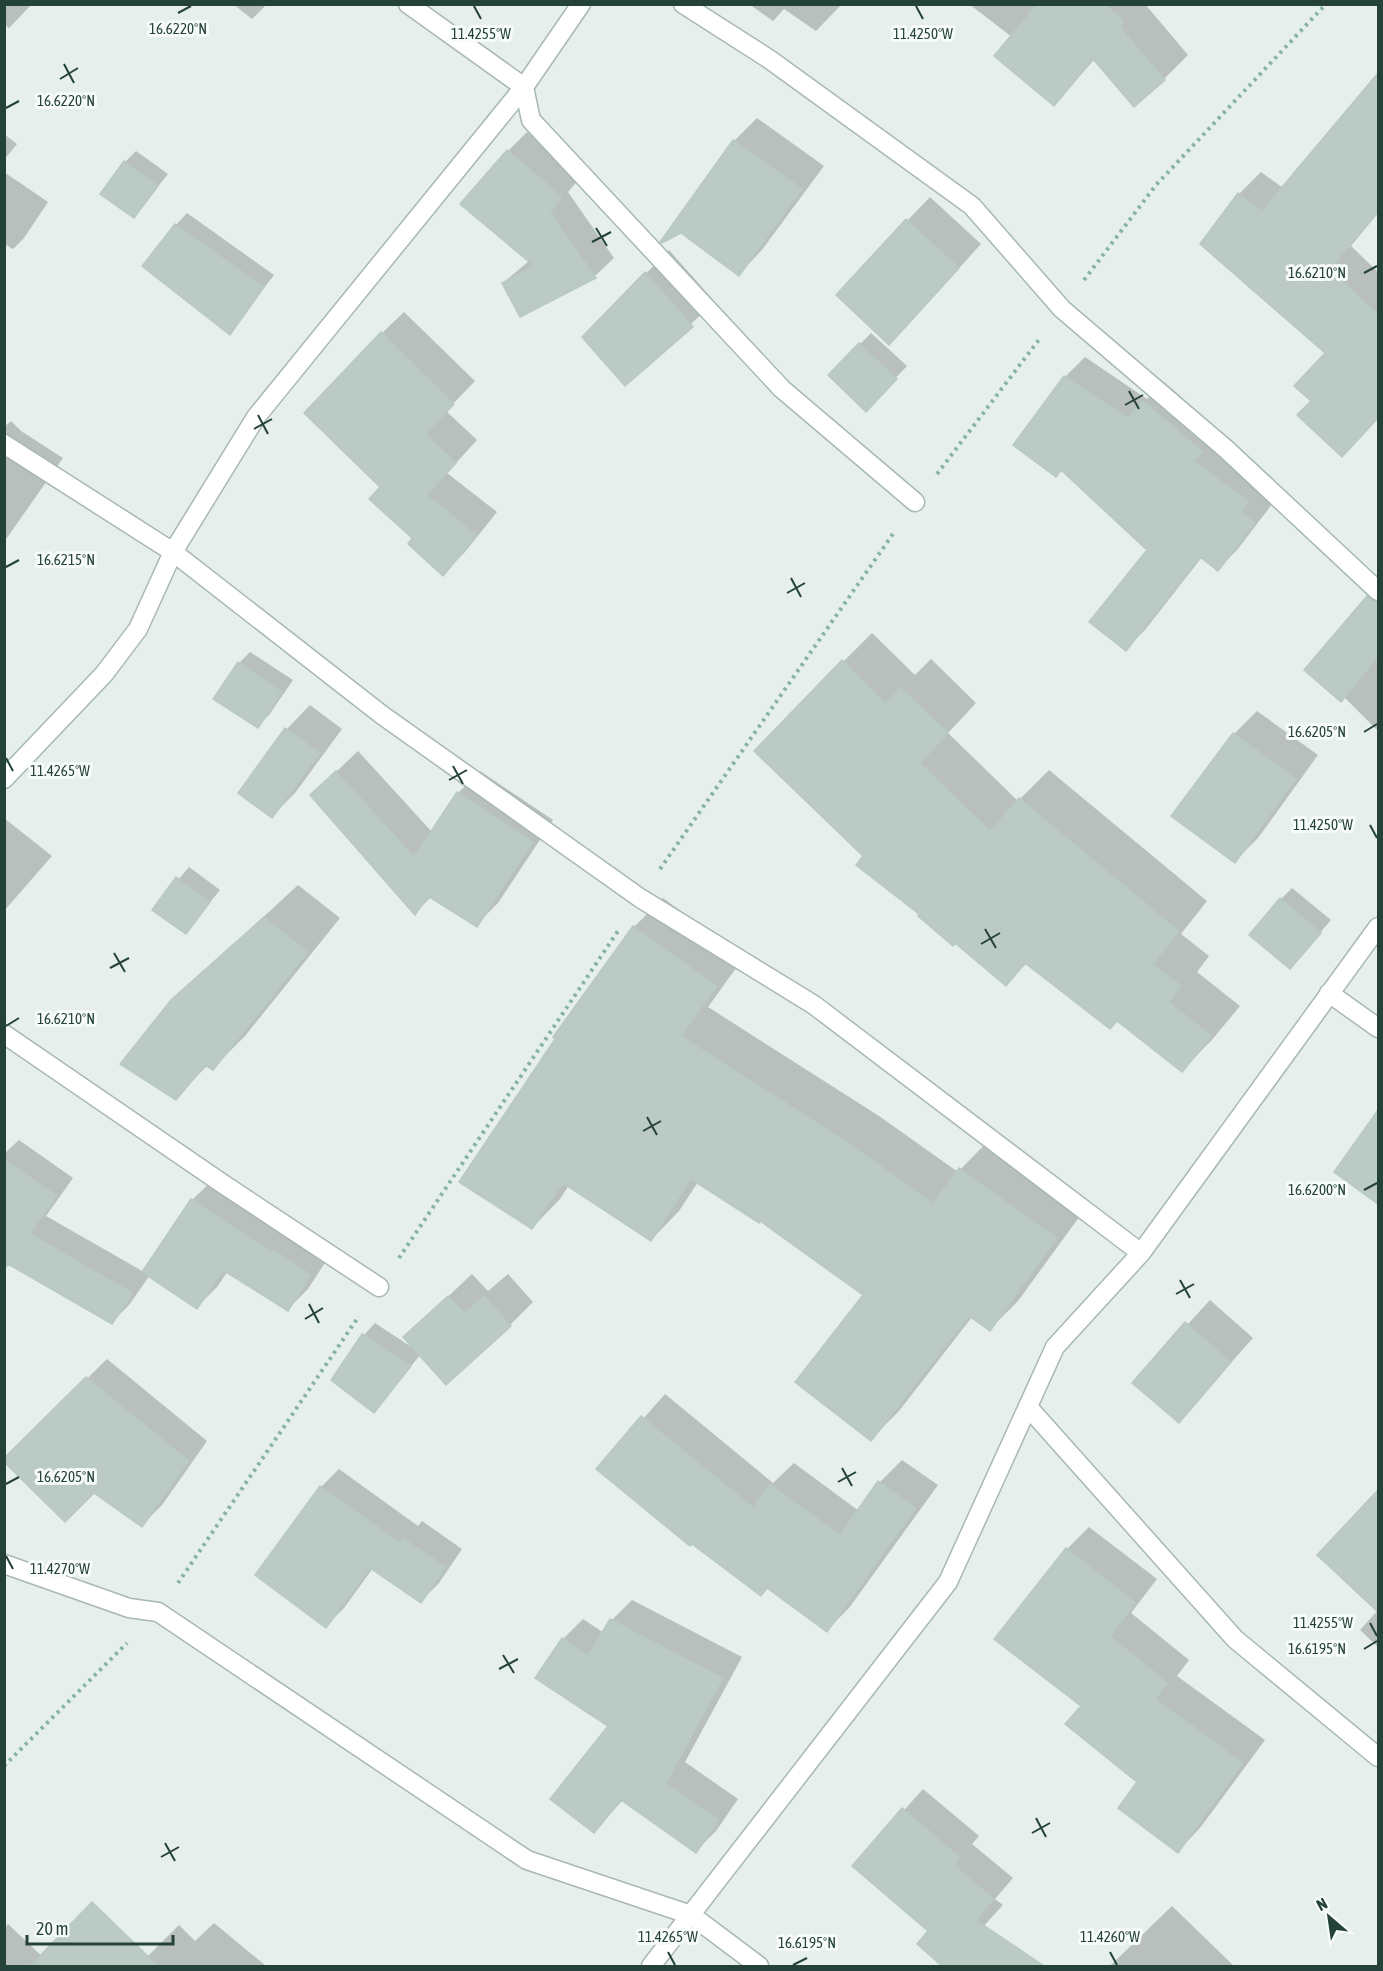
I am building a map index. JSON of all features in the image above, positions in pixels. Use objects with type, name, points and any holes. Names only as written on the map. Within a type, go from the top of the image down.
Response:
[{"type":"street","points":[[408,4],[524,87],[531,120],[782,389],[915,502]]},
{"type":"street","points":[[4,779],[104,674],[138,629],[173,552],[256,417],[524,87],[581,4]]},
{"type":"street","points":[[683,4],[769,59],[972,206],[1062,309],[1226,449],[1378,591]]},
{"type":"street","points":[[4,444],[173,552],[392,722],[640,898],[814,1005],[1141,1253]]},
{"type":"street","points":[[651,1966],[948,1582],[1055,1347],[1141,1253],[1378,927]]},
{"type":"street","points":[[1329,993],[1378,1028]]},
{"type":"street","points":[[4,1034],[223,1184],[379,1287]]},
{"type":"street","points":[[1028,1407],[1234,1639],[1378,1757]]},
{"type":"street","points":[[4,1564],[129,1608],[158,1612],[527,1860],[691,1915],[759,1966]]},
{"type":"building","points":[[1037,4],[1104,4],[1124,21],[1120,27],[1165,80],[1134,107],[1093,59],[1054,106],[994,56]]},
{"type":"building","points":[[1378,73],[1378,212],[1330,269],[1378,315],[1378,418],[1342,457],[1297,415],[1311,401],[1294,386],[1325,353],[1200,244],[1238,193],[1262,211]]},
{"type":"building","points":[[733,140],[802,189],[739,276],[681,233],[660,242]]},
{"type":"building","points":[[507,150],[562,197],[550,212],[596,278],[520,317],[502,283],[534,266],[460,204]]},
{"type":"building","points":[[124,161],[158,186],[134,218],[100,194]]},
{"type":"building","points":[[906,219],[959,268],[889,345],[836,295]]},
{"type":"building","points":[[175,224],[264,287],[230,335],[142,266]]},
{"type":"building","points":[[645,272],[693,327],[625,386],[582,337]]},
{"type":"building","points":[[381,332],[454,404],[426,434],[456,463],[427,495],[477,535],[443,576],[408,544],[412,538],[369,499],[380,487],[304,413]]},
{"type":"building","points":[[859,343],[897,379],[866,412],[828,375]]},
{"type":"building","points":[[1064,376],[1128,418],[1143,401],[1203,452],[1194,461],[1249,502],[1241,512],[1255,523],[1218,571],[1200,557],[1126,651],[1089,622],[1147,550],[1061,470],[1056,477],[1013,445]]},
{"type":"building","points":[[1367,596],[1378,602],[1378,657],[1341,702],[1304,670]]},
{"type":"building","points":[[842,660],[885,703],[900,687],[948,733],[920,763],[990,831],[1019,798],[1179,931],[1153,964],[1181,986],[1169,1002],[1212,1036],[1182,1072],[1117,1021],[1110,1029],[1025,963],[1006,986],[955,943],[953,946],[918,916],[919,914],[856,865],[863,856],[754,751]]},
{"type":"building","points":[[238,662],[282,692],[258,728],[213,699]]},
{"type":"building","points":[[285,728],[320,753],[272,818],[238,793]]},
{"type":"building","points":[[1233,733],[1296,779],[1235,863],[1171,816]]},
{"type":"building","points":[[336,771],[414,857],[457,792],[533,842],[477,927],[428,896],[415,915],[310,795]]},
{"type":"building","points":[[176,877],[210,902],[186,934],[152,910]]},
{"type":"building","points":[[1280,898],[1321,933],[1290,969],[1249,935]]},
{"type":"building","points":[[264,917],[308,952],[213,1070],[205,1065],[176,1100],[120,1064],[171,1000]]},
{"type":"building","points":[[633,926],[717,986],[681,1036],[850,1144],[933,1203],[959,1168],[1057,1238],[990,1331],[969,1316],[871,1441],[795,1382],[863,1295],[760,1221],[759,1223],[691,1179],[651,1241],[563,1183],[532,1229],[459,1182],[555,1039],[553,1037]]},
{"type":"building","points":[[1378,1110],[1378,1204],[1334,1172]]},
{"type":"building","points":[[4,1159],[57,1196],[30,1234],[133,1293],[112,1324],[8,1264],[4,1269]]},
{"type":"building","points":[[191,1199],[271,1252],[272,1249],[311,1275],[288,1311],[223,1270],[197,1309],[142,1272]]},
{"type":"building","points":[[448,1296],[464,1313],[484,1296],[511,1326],[446,1385],[403,1337]]},
{"type":"building","points":[[1185,1322],[1231,1362],[1179,1423],[1132,1383]]},
{"type":"building","points":[[362,1334],[411,1366],[374,1413],[331,1380]]},
{"type":"building","points":[[86,1377],[189,1461],[142,1527],[94,1493],[65,1522],[4,1462],[4,1458]]},
{"type":"building","points":[[641,1416],[753,1507],[770,1484],[840,1535],[878,1481],[916,1508],[827,1632],[767,1588],[761,1596],[692,1544],[690,1546],[596,1469]]},
{"type":"building","points":[[320,1486],[400,1543],[403,1538],[446,1567],[421,1603],[370,1568],[326,1628],[255,1575]]},
{"type":"building","points":[[1378,1490],[1378,1612],[1317,1555]]},
{"type":"building","points":[[1066,1548],[1136,1603],[1110,1636],[1168,1683],[1155,1699],[1243,1763],[1178,1853],[1118,1808],[1137,1782],[1065,1724],[1081,1706],[994,1639]]},
{"type":"building","points":[[610,1619],[723,1678],[666,1783],[719,1820],[696,1853],[621,1800],[594,1833],[550,1799],[608,1726],[535,1678],[562,1638],[588,1656]]},
{"type":"building","points":[[902,1808],[960,1857],[954,1865],[994,1899],[976,1920],[1044,1966],[942,1966],[917,1944],[928,1931],[852,1866]]},
{"type":"building","points":[[92,1902],[158,1966],[30,1966]]}]
